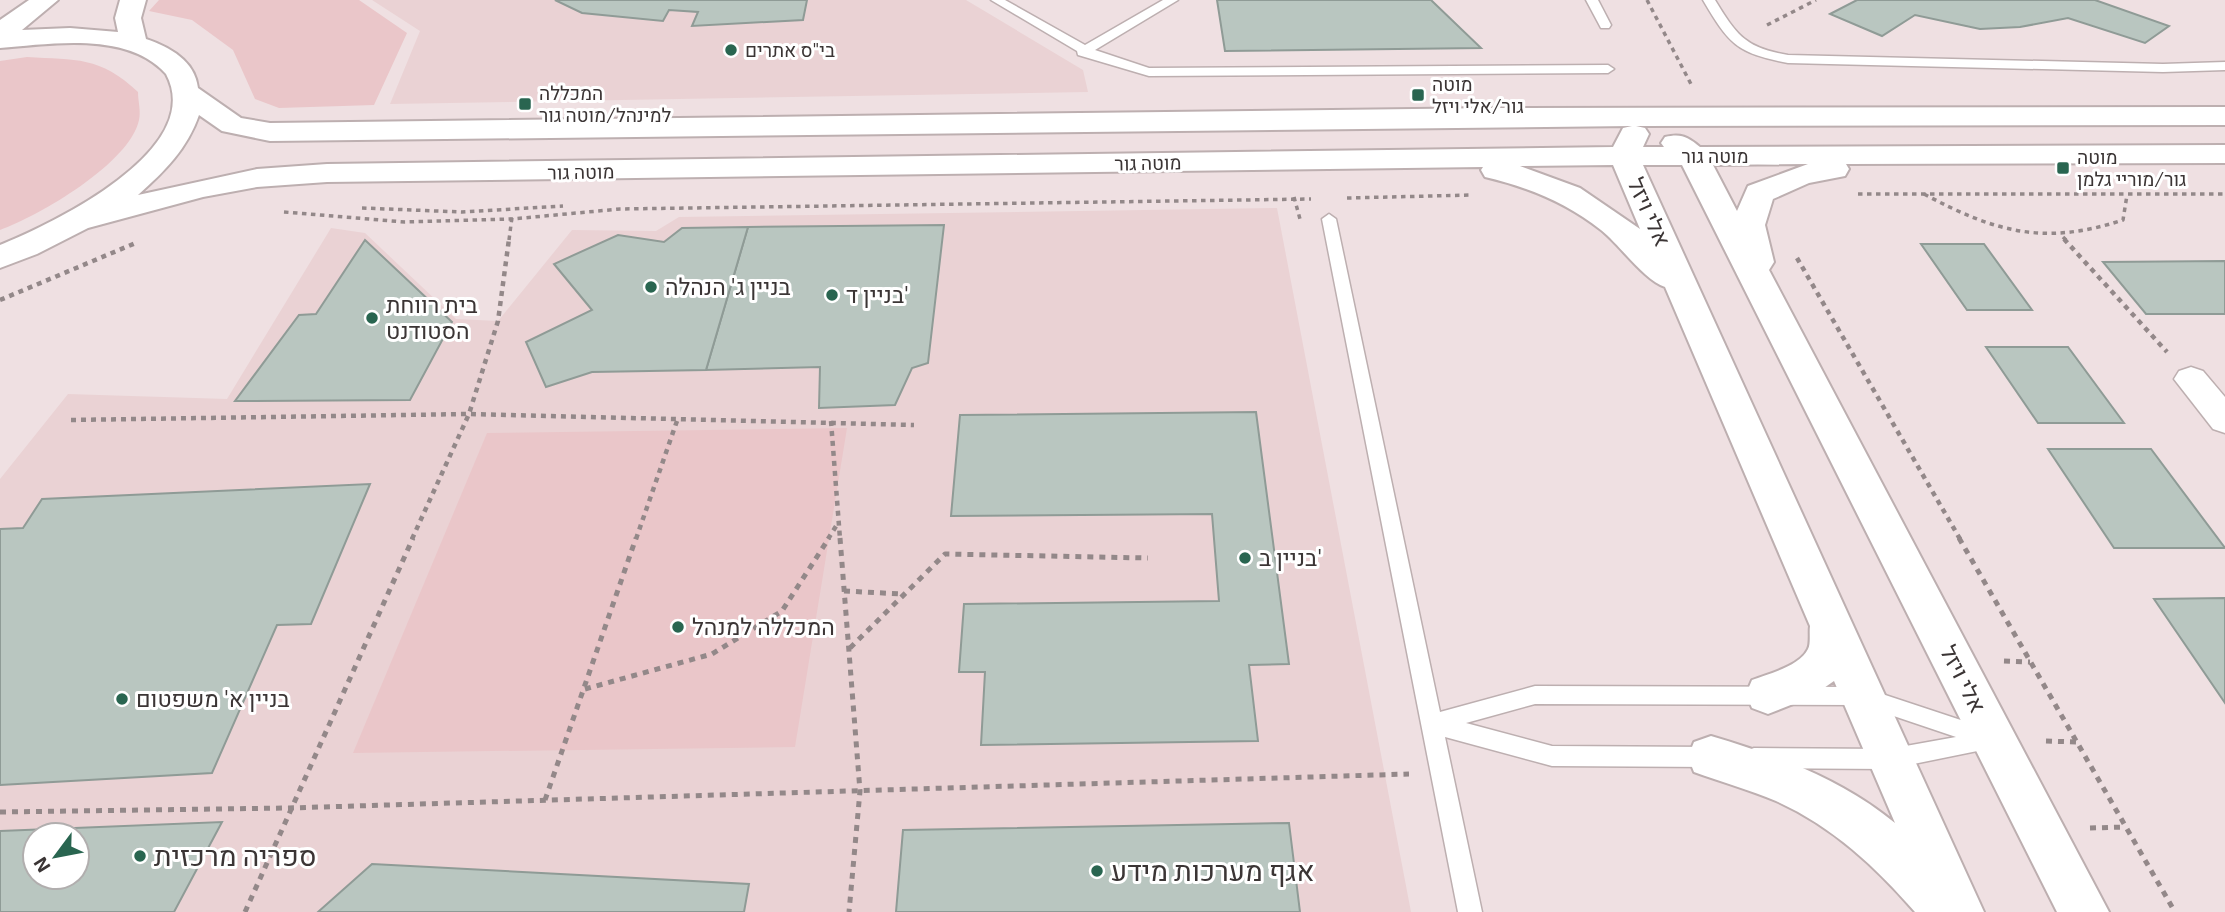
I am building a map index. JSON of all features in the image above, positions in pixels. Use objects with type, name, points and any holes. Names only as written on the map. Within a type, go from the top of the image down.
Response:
[{"type":"main road","points":[[0,31],[19,21],[44,0]]},
{"type":"main road","points":[[134,0],[128,18],[134,45]]},
{"type":"main road","points":[[0,40],[60,35],[114,39],[156,52],[180,70],[189,94],[182,128],[152,166],[102,207],[34,244],[0,257]]},
{"type":"main road","name":"מוטה גור","points":[[189,94],[232,125],[270,132],[1643,118],[2225,116]]},
{"type":"main road","name":"אלי ויזל","points":[[1959,912],[1624,156],[1643,118],[1693,156],[2084,912]]},
{"type":"main road","name":"מוטה גור","points":[[76,221],[175,194],[257,178],[327,173],[525,173],[1421,158],[2225,154]]},
{"type":"main road","points":[[1763,291],[1749,225],[1759,193],[1801,175],[1899,155]]},
{"type":"main road","points":[[1421,158],[1508,173],[1547,183],[1579,200],[1648,253],[1693,310]]},
{"type":"main road","points":[[1768,694],[1797,683],[1818,667],[1830,652],[1831,628]]},
{"type":"main road","points":[[1711,757],[1808,792],[1846,814],[1894,855],[1949,912]]},
{"type":"street","points":[[2191,379],[2225,379]]},
{"type":"street","points":[[2191,379],[2225,420]]},
{"type":"lane","points":[[997,0],[1082,52],[1114,65],[1149,72],[1608,69]]},
{"type":"lane","points":[[1082,52],[1172,0]]},
{"type":"lane","points":[[1592,0],[1605,25]]},
{"type":"lane","points":[[1709,0],[1735,42],[1757,54],[1788,59],[2163,68],[2225,66]]},
{"type":"lane","points":[[1329,219],[1470,912]]},
{"type":"lane","points":[[1431,724],[1535,695],[1861,696],[1994,740]]},
{"type":"lane","points":[[1431,724],[1552,756],[1889,759],[1994,740]]},
{"type":"path","points":[[1735,42],[1816,0]]},
{"type":"path","points":[[245,912],[289,808],[469,414],[498,321],[512,211],[525,173]]},
{"type":"path","points":[[1854,194],[2225,194]]},
{"type":"path","points":[[1923,194],[1966,218],[1988,225],[2038,236],[2063,237],[2123,220],[2127,194]]},
{"type":"path","points":[[717,201],[1294,195]]},
{"type":"path","points":[[1337,199],[1475,195]]},
{"type":"path","points":[[282,212],[405,222],[512,219],[620,209],[1323,199]]},
{"type":"path","points":[[349,207],[418,213],[512,211],[566,206]]},
{"type":"path","points":[[2063,237],[2191,379]]},
{"type":"path","points":[[0,300],[144,240]]},
{"type":"path","points":[[1794,253],[2175,912]]},
{"type":"path","points":[[71,420],[469,414],[914,425]]},
{"type":"path","points":[[545,800],[678,418]]},
{"type":"path","points":[[831,421],[860,791],[849,912]]},
{"type":"path","points":[[585,689],[712,653],[782,611],[838,522]]},
{"type":"path","points":[[849,649],[944,554],[1148,558]]},
{"type":"path","points":[[845,591],[904,594]]},
{"type":"path","points":[[0,812],[289,808],[1441,772]]},
{"type":"shaded area","points":[[159,0],[359,0],[407,33],[374,105],[279,108],[255,99],[233,50],[192,20],[149,11]]},
{"type":"shaded area","name":"בי\"ס אתרים","points":[[372,0],[966,0],[1083,70],[1088,92],[390,104],[420,31]]},
{"type":"shaded area","points":[[27,57],[87,62],[112,72],[138,92],[139,120],[132,136],[119,153],[81,186],[37,213],[0,230],[0,61]]},
{"type":"shaded area","name":"המכללה למנהל","points":[[1277,208],[1411,912],[0,912],[0,479],[68,394],[227,399],[331,228],[365,233],[456,319],[498,321],[572,230],[656,231],[679,217]]},
{"type":"shaded area","points":[[847,428],[795,747],[353,753],[487,433]]},
{"type":"building","points":[[555,0],[807,0],[803,20],[692,26],[698,12],[669,10],[663,21],[582,13]]},
{"type":"building","points":[[1217,0],[1431,0],[1481,48],[1225,51]]},
{"type":"building","points":[[1857,0],[2095,0],[2169,26],[2145,43],[2068,18],[2020,27],[1980,29],[1915,15],[1882,36],[1830,14]]},
{"type":"building","name":"בניין ד'","points":[[944,225],[928,363],[912,368],[895,405],[819,408],[820,367],[706,370],[748,227]]},
{"type":"building","name":"בניין ג' הנהלה","points":[[748,227],[706,370],[592,372],[546,387],[526,342],[592,310],[554,264],[618,235],[664,242],[682,228]]},
{"type":"building","name":"בית רווחת הסטודנט","points":[[365,240],[452,322],[410,400],[235,401],[299,315],[316,314]]},
{"type":"building","points":[[1921,244],[1984,244],[2032,310],[1967,310]]},
{"type":"building","points":[[2225,261],[2225,314],[2146,314],[2103,262]]},
{"type":"building","points":[[1986,347],[2068,347],[2124,423],[2038,423]]},
{"type":"building","name":"בניין ב'","points":[[1256,412],[1289,664],[1249,665],[1258,741],[981,745],[985,672],[959,672],[964,604],[1219,601],[1212,514],[951,516],[960,415]]},
{"type":"building","points":[[2048,449],[2151,449],[2225,548],[2114,548]]},
{"type":"building","name":"בניין א' משפטום","points":[[370,484],[311,624],[277,625],[212,773],[0,785],[0,529],[23,528],[42,499]]},
{"type":"building","points":[[2225,598],[2225,703],[2154,599]]},
{"type":"building","name":"ספריה מרכזית","points":[[222,822],[174,912],[0,912],[0,831],[21,830],[21,891],[91,891],[91,827]]},
{"type":"building","name":"אגף מערכות מידע","points":[[1289,823],[1300,912],[896,912],[903,830]]},
{"type":"building","points":[[372,864],[749,884],[744,912],[318,912]]},
{"type":"place","name":"בי\"ס אתרים","points":[[731,50]]},
{"type":"place","name":"מוטה גור/אלי ויזל","points":[[1418,95]]},
{"type":"place","name":"המכללה למינהל/מוטה גור","points":[[525,104]]},
{"type":"place","name":"מוטה גור/מוריי גלמן","points":[[2063,168]]},
{"type":"place","name":"בניין ג' הנהלה","points":[[651,287]]},
{"type":"place","name":"בניין ד'","points":[[832,295]]},
{"type":"place","name":"בית רווחת הסטודנט","points":[[372,318]]},
{"type":"place","name":"בניין ב'","points":[[1245,558]]},
{"type":"place","name":"המכללה למנהל","points":[[678,627]]},
{"type":"place","name":"בניין א' משפטום","points":[[122,699]]},
{"type":"place","name":"ספריה מרכזית","points":[[140,856]]},
{"type":"place","name":"אגף מערכות מידע","points":[[1097,871]]}]
